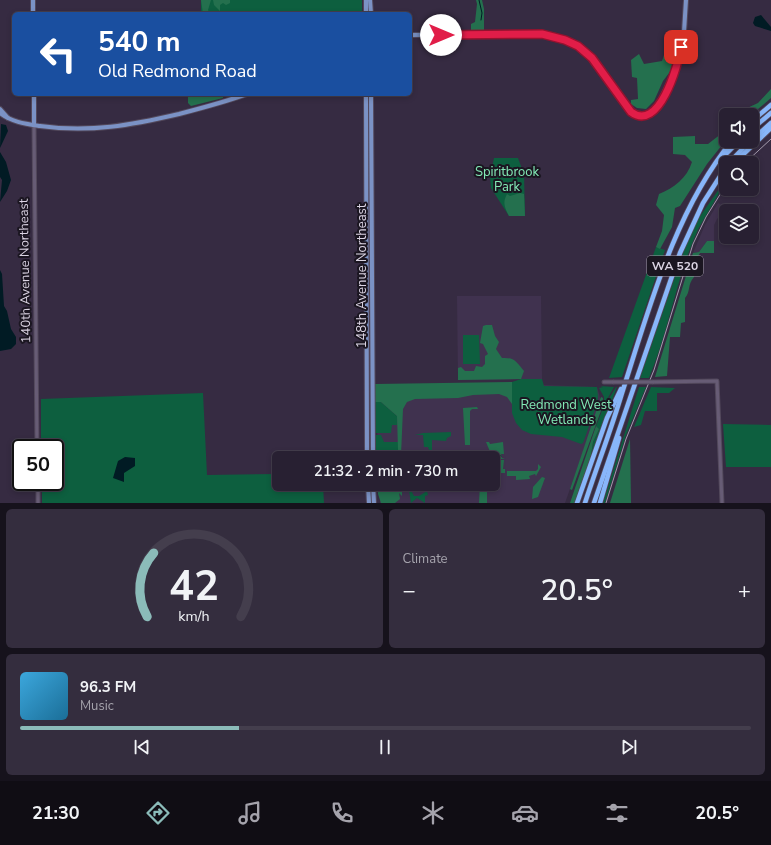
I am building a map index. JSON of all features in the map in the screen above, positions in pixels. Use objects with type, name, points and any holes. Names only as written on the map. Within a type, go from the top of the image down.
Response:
[{"type":"highway","points":[[759,115],[771,105]]},
{"type":"highway","points":[[759,123],[771,114]]},
{"type":"highway","points":[[759,133],[771,123]]},
{"type":"highway","points":[[741,156],[771,128]]},
{"type":"highway","points":[[715,166],[727,148]]},
{"type":"highway","name":"WA 520","points":[[585,503],[678,229],[693,200],[715,166],[732,148]]},
{"type":"highway","points":[[736,156],[743,148]]},
{"type":"highway","name":"WA 520","points":[[594,503],[680,253],[702,203],[719,177]]},
{"type":"highway","points":[[577,503],[607,418],[628,374]]},
{"type":"highway","points":[[600,503],[634,388]]},
{"type":"main road","points":[[33,0],[33,12]]},
{"type":"main road","points":[[366,0],[366,12]]},
{"type":"main road","points":[[370,0],[371,12]]},
{"type":"main road","points":[[412,35],[542,34],[565,40],[578,46],[592,58],[631,112],[639,116],[645,116],[652,113],[656,109],[676,70],[683,35],[686,0]]},
{"type":"main road","name":"140th Avenue Northeast","points":[[34,96],[34,125]]},
{"type":"main road","points":[[0,113],[16,122],[78,130],[134,125],[220,103],[241,96]]},
{"type":"main road","name":"148th Avenue Northeast","points":[[366,96],[367,451]]},
{"type":"main road","name":"148th Avenue Northeast","points":[[371,96],[373,451]]},
{"type":"main road","points":[[0,109],[9,118]]},
{"type":"main road","points":[[368,491],[369,503]]},
{"type":"main road","points":[[374,491],[374,503]]},
{"type":"street","name":"140th Avenue Northeast","points":[[34,125],[37,439]]},
{"type":"street","points":[[604,382],[717,381],[722,503]]},
{"type":"street","points":[[38,491],[38,503]]},
{"type":"shaded area","points":[[718,203],[720,204],[719,217],[714,225],[714,241],[707,241],[699,252],[693,253],[705,225]]},
{"type":"shaded area","points":[[457,296],[541,296],[542,379],[458,380]]},
{"type":"shaded area","points":[[542,385],[597,387],[601,401],[565,503],[380,503],[379,491],[500,491],[500,451],[378,451],[376,389]]},
{"type":"green space","points":[[201,0],[362,0],[362,12],[201,12]]},
{"type":"green space","points":[[201,0],[211,0],[208,10],[209,12],[203,12]]},
{"type":"green space","points":[[213,0],[230,0],[230,3],[226,5],[223,3],[220,5],[220,11],[214,5]]},
{"type":"green space","points":[[476,0],[482,0],[484,9],[484,31],[471,31],[471,24],[475,22]]},
{"type":"green space","points":[[639,54],[644,64],[662,61],[664,55],[675,54],[672,69],[663,81],[654,101],[646,109],[637,108],[631,104],[631,100],[638,99],[637,78],[632,77],[631,60]]},
{"type":"green space","points":[[771,89],[771,98],[759,108],[747,108],[758,103]]},
{"type":"green space","points":[[188,96],[223,97],[191,106],[188,103]]},
{"type":"green space","points":[[719,135],[720,148],[707,164],[680,206],[675,208],[672,227],[660,249],[656,247],[662,231],[664,215],[656,205],[659,194],[670,189],[679,182],[687,173],[692,162],[685,155],[673,154],[673,137],[695,136],[695,144],[708,144]]},
{"type":"green space","name":"Spiritbrook Park","points":[[494,158],[518,158],[524,174],[525,216],[509,216],[491,188],[490,177]]},
{"type":"green space","points":[[719,189],[719,193],[699,227],[683,268],[662,342],[649,378],[640,378],[689,236],[696,222]]},
{"type":"green space","points":[[520,193],[524,194],[525,216],[509,216],[505,208],[505,197],[507,194],[510,196]]},
{"type":"green space","points":[[707,241],[714,241],[714,253],[700,253],[694,263],[694,277],[690,283],[688,293],[685,298],[685,322],[681,323],[680,337],[670,337],[667,376],[655,377],[693,253],[699,252]]},
{"type":"green space","points":[[656,247],[665,250],[622,377],[609,378]]},
{"type":"green space","points":[[492,325],[495,336],[499,342],[496,349],[502,358],[510,358],[524,371],[521,379],[458,380],[458,368],[461,367],[465,371],[474,371],[476,366],[482,367],[485,364],[485,356],[488,354],[483,344],[480,343],[483,326]]},
{"type":"green space","points":[[463,335],[479,335],[480,364],[463,364]]},
{"type":"green space","name":"Redmond West Wetlands","points":[[521,379],[542,379],[544,386],[597,387],[597,404],[583,443],[581,444],[562,437],[531,434],[522,430],[516,423],[512,413],[512,382]]},
{"type":"green space","points":[[512,382],[512,404],[507,397],[499,394],[473,395],[458,398],[415,399],[407,402],[403,409],[401,451],[397,451],[397,416],[381,402],[375,402],[375,384]]},
{"type":"green space","points":[[600,386],[614,387],[604,405],[604,397],[599,388],[603,387]]},
{"type":"green space","points":[[616,387],[590,461],[593,442],[599,429],[596,426],[603,408]]},
{"type":"green space","points":[[639,387],[646,387],[626,435],[605,503],[603,503]]},
{"type":"green space","points":[[651,387],[675,388],[669,393],[657,393],[657,411],[645,411],[641,425],[634,427]]},
{"type":"green space","points":[[203,393],[207,475],[272,474],[272,491],[323,491],[324,503],[42,503],[42,491],[64,491],[64,439],[41,439],[41,399]]},
{"type":"green space","points":[[601,397],[603,398],[602,408],[572,490],[570,489]]},
{"type":"green space","points":[[375,402],[381,402],[397,416],[397,425],[392,425],[391,433],[375,433]]},
{"type":"green space","points":[[477,407],[478,409],[472,409],[470,411],[470,445],[465,445],[463,408]]},
{"type":"green space","points":[[723,424],[771,425],[771,467],[726,467]]},
{"type":"green space","points":[[596,426],[599,429],[593,442],[590,461],[575,503],[570,503]]},
{"type":"green space","points":[[451,432],[451,436],[447,438],[446,441],[432,440],[432,450],[429,450],[428,447],[424,447],[423,435],[415,435],[423,433]]},
{"type":"green space","points":[[375,435],[381,435],[384,442],[398,442],[397,451],[376,451]]},
{"type":"green space","points":[[630,439],[631,503],[610,503]]},
{"type":"green space","points":[[486,442],[489,442],[490,444],[503,442],[504,454],[501,454],[502,458],[505,459],[500,459],[500,451],[490,451]]},
{"type":"green space","points":[[500,460],[504,460],[503,469],[505,469],[505,473],[500,473]]},
{"type":"green space","points":[[538,464],[541,467],[536,476],[535,474],[529,476],[530,479],[516,480],[516,476],[507,476],[507,471],[536,471],[538,469]]},
{"type":"green space","points":[[542,477],[545,478],[538,497],[532,499],[533,487]]},
{"type":"green space","points":[[378,491],[402,491],[402,496],[399,493],[400,499],[395,503],[381,503]]},
{"type":"green space","points":[[409,491],[412,491],[414,496],[419,496],[427,491],[428,495],[425,496],[425,503],[417,498],[411,503]]},
{"type":"green space","points":[[480,491],[487,491],[487,503],[479,503]]},
{"type":"water","points":[[761,15],[771,27],[771,31],[755,26],[753,23],[755,17]]},
{"type":"water","points":[[1,124],[6,125],[8,131],[0,148]]},
{"type":"water","points":[[0,152],[6,162],[11,180],[7,191],[0,202],[2,180],[0,177]]},
{"type":"water","points":[[0,270],[2,274],[4,306],[7,311],[11,329],[16,337],[16,344],[11,349],[0,351]]},
{"type":"water","points":[[125,457],[135,458],[135,466],[124,473],[124,482],[113,478],[118,461]]},
{"type":"waterway","points":[[479,0],[482,13],[481,20]]},
{"type":"tram line","points":[[753,156],[771,139]]},
{"type":"tram line","points":[[606,503],[626,439],[654,370],[693,244],[706,217],[719,196]]},
{"type":"route","points":[[441,35],[542,34],[565,40],[578,46],[588,54],[631,112],[639,116],[650,114],[656,109],[676,72],[681,47]]}]
